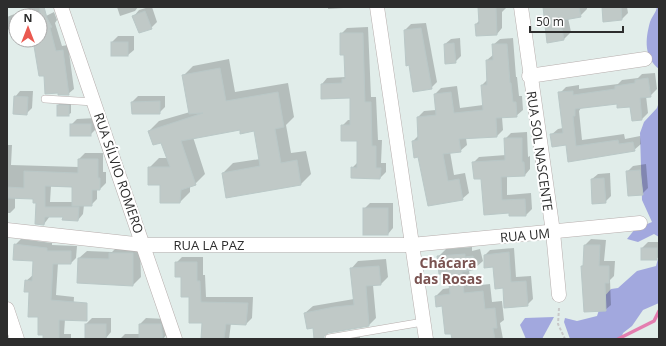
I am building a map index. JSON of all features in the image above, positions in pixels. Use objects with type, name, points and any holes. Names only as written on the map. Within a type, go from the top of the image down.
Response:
[{"type":"street","name":"RUA SÍLVIO ROMERO","points":[[61,7],[176,339]]},
{"type":"street","points":[[378,7],[411,246],[426,339]]},
{"type":"street","name":"RUA SOL NASCENTE","points":[[521,7],[559,294]]},
{"type":"street","points":[[529,76],[645,59]]},
{"type":"street","name":"RUA UM","points":[[411,246],[640,223]]},
{"type":"street","name":"RUA LA PAZ","points":[[7,230],[144,245],[411,246]]},
{"type":"street","points":[[7,309],[17,339]]},
{"type":"lane","points":[[45,99],[94,102]]},
{"type":"lane","points":[[329,338],[423,322]]},
{"type":"path","points":[[559,294],[558,324],[566,339]]},
{"type":"shaded area","points":[[657,7],[659,7],[659,69],[648,54],[647,48],[647,35],[650,22]]},
{"type":"shaded area","points":[[659,102],[659,237],[654,234],[638,242],[627,239],[635,229],[652,222],[642,200],[640,133],[644,122],[657,108]]},
{"type":"shaded area","points":[[659,255],[659,303],[643,310],[632,326],[623,333],[621,339],[570,339],[564,322],[565,318],[577,321],[597,316],[603,298],[611,289],[618,288],[637,271],[656,266]]},
{"type":"shaded area","points":[[554,317],[542,339],[526,339],[520,325],[525,318]]},
{"type":"building","points":[[478,7],[496,7],[497,35],[476,36],[475,24],[479,24]]},
{"type":"building","points":[[543,7],[579,7],[581,17],[564,20],[564,23],[561,23],[564,40],[547,43]]},
{"type":"building","points":[[602,7],[621,7],[622,20],[603,22]]},
{"type":"building","points":[[145,11],[152,29],[139,33],[132,16]]},
{"type":"building","points":[[48,20],[52,27],[50,28],[56,51],[63,50],[69,95],[58,95],[58,93],[45,94],[44,76],[39,76],[34,48],[48,48]]},
{"type":"building","points":[[421,28],[432,89],[413,92],[409,65],[406,66],[404,30]]},
{"type":"building","points":[[340,33],[363,33],[365,102],[371,102],[372,146],[376,146],[376,168],[381,168],[380,179],[351,178],[351,167],[357,168],[357,141],[341,141],[341,125],[350,125],[350,98],[321,99],[321,84],[342,83],[342,79],[345,79],[344,55],[340,55]]},
{"type":"building","points":[[111,42],[128,42],[128,56],[111,56]]},
{"type":"building","points":[[454,43],[456,63],[445,64],[444,44]]},
{"type":"building","points":[[492,44],[507,44],[510,83],[513,102],[516,102],[517,117],[496,118],[497,137],[459,139],[461,152],[443,154],[448,181],[459,179],[463,200],[428,206],[418,157],[414,158],[412,141],[418,140],[417,117],[436,115],[434,94],[451,92],[454,113],[483,110],[481,85],[487,85],[486,60],[493,60]]},
{"type":"building","points":[[220,68],[226,101],[278,92],[284,127],[275,129],[281,163],[297,160],[301,185],[226,198],[222,173],[260,166],[254,131],[240,134],[240,130],[181,141],[196,185],[181,190],[180,203],[160,203],[160,185],[148,185],[148,167],[170,167],[161,143],[153,145],[148,131],[203,113],[189,114],[182,75]]},
{"type":"building","points":[[648,78],[651,97],[640,98],[642,120],[632,121],[630,107],[617,108],[617,104],[575,109],[575,116],[573,116],[576,146],[618,140],[619,144],[633,142],[635,151],[568,162],[566,145],[552,147],[550,134],[563,133],[558,92],[573,91],[573,95],[615,89],[615,86],[635,83],[635,80]]},
{"type":"building","points":[[14,96],[28,97],[27,115],[13,114]]},
{"type":"building","points":[[160,101],[160,114],[132,114],[131,102]]},
{"type":"building","points":[[57,105],[69,105],[69,116],[57,116]]},
{"type":"building","points":[[70,124],[91,124],[91,136],[70,136]]},
{"type":"building","points":[[504,138],[522,138],[522,162],[524,162],[525,176],[501,177],[502,200],[525,199],[526,216],[509,216],[509,213],[484,215],[481,179],[474,179],[472,162],[505,160]]},
{"type":"building","points":[[78,159],[98,159],[98,178],[100,178],[100,190],[92,190],[92,206],[72,206],[72,187],[45,186],[45,207],[79,207],[78,221],[62,220],[63,217],[45,217],[44,225],[35,224],[36,203],[33,203],[33,199],[7,198],[7,187],[24,188],[24,171],[78,173]]},
{"type":"building","points":[[640,170],[643,195],[628,196],[626,171]]},
{"type":"building","points":[[604,178],[606,203],[592,204],[591,179]]},
{"type":"building","points":[[363,208],[388,208],[388,235],[363,235]]},
{"type":"building","points":[[14,244],[47,248],[47,251],[71,251],[71,264],[53,264],[51,300],[87,303],[87,321],[59,320],[59,339],[43,339],[43,335],[38,335],[38,317],[28,317],[29,292],[24,292],[25,280],[32,281],[33,261],[13,260]]},
{"type":"building","points":[[584,245],[600,245],[599,266],[609,266],[609,283],[605,283],[606,311],[584,312],[581,266],[583,266]]},
{"type":"building","points":[[641,248],[657,248],[657,260],[641,260]]},
{"type":"building","points":[[509,252],[511,282],[526,281],[528,306],[504,308],[503,288],[495,289],[493,267],[484,268],[484,255]]},
{"type":"building","points":[[109,253],[133,253],[133,286],[77,283],[78,258],[109,259]]},
{"type":"building","points":[[465,254],[465,257],[473,256],[476,269],[462,272],[464,293],[483,291],[485,309],[495,308],[497,328],[493,328],[495,339],[452,339],[451,334],[445,334],[442,306],[436,307],[435,296],[450,294],[448,274],[439,274],[437,256]]},
{"type":"building","points":[[175,262],[197,262],[197,281],[200,281],[201,302],[248,303],[246,325],[226,324],[224,339],[201,339],[202,323],[189,323],[189,297],[181,297],[181,277],[175,277]]},
{"type":"building","points":[[379,266],[381,285],[366,286],[369,326],[328,333],[324,336],[324,339],[314,339],[313,328],[307,329],[304,313],[354,305],[350,268]]},
{"type":"building","points":[[85,324],[106,324],[106,339],[85,339]]},
{"type":"building","points":[[139,324],[161,324],[163,339],[139,339]]},
{"type":"waterway","points":[[618,339],[654,321],[659,311]]},
{"type":"district","name":"Chácara das Rosas","points":[[448,272]]}]
